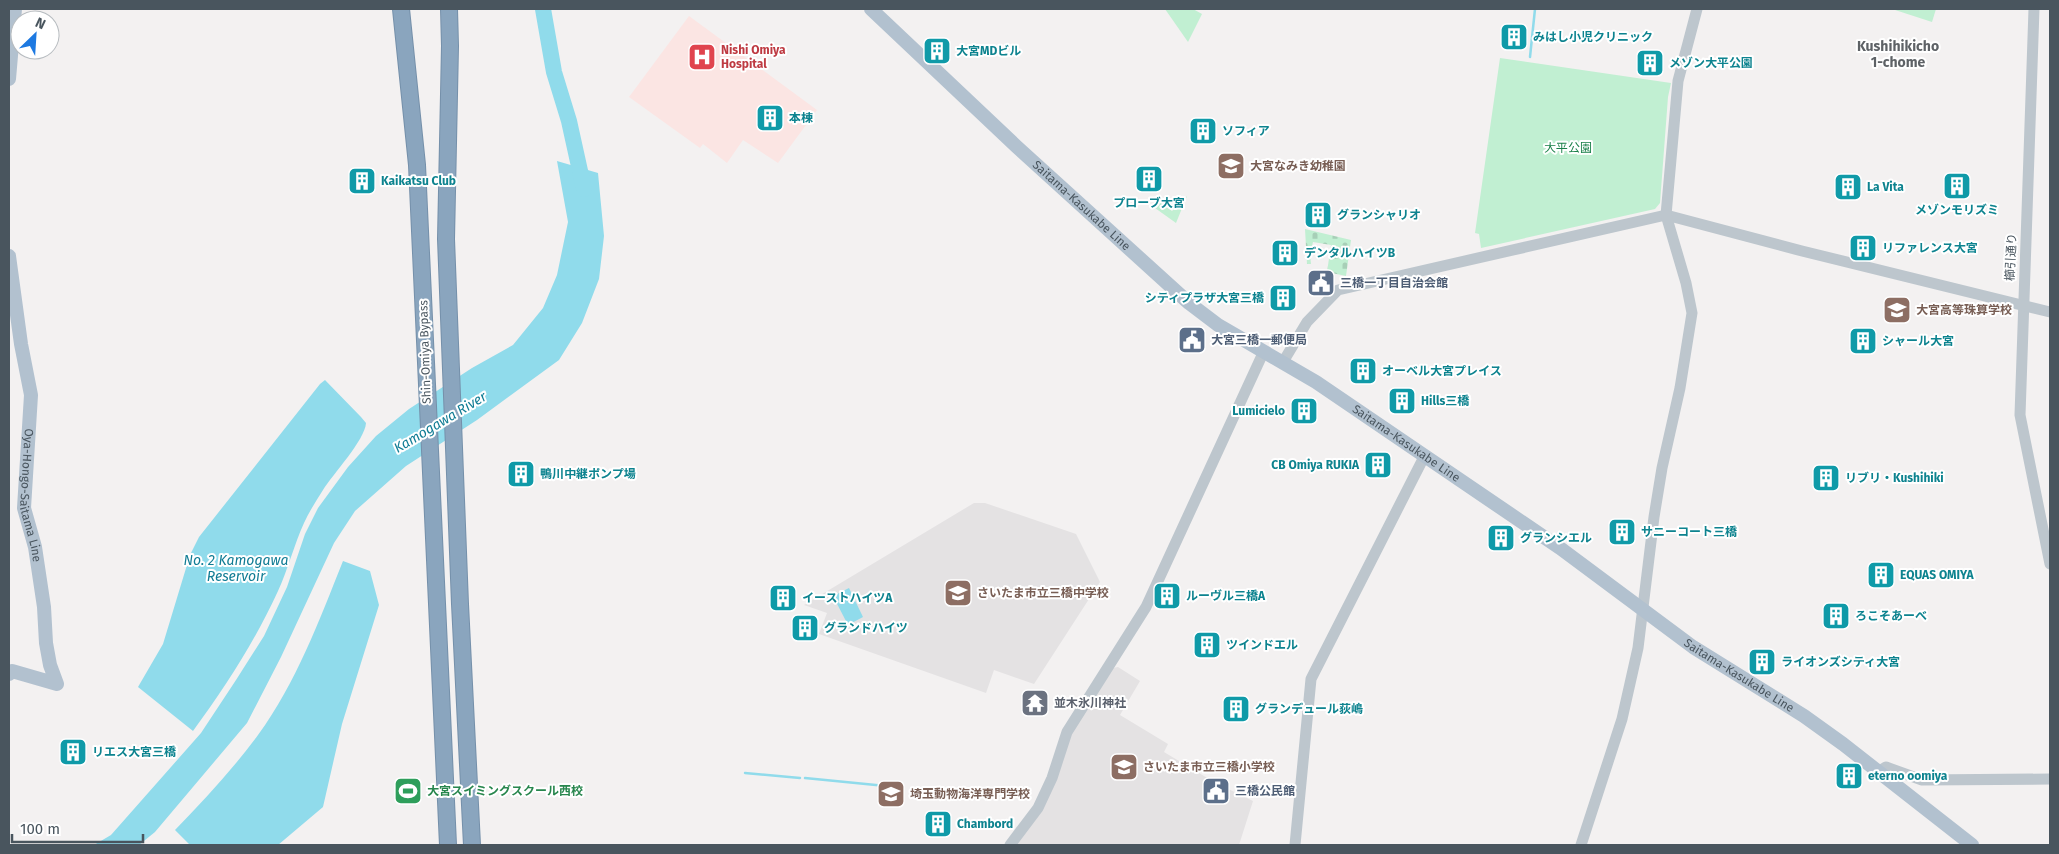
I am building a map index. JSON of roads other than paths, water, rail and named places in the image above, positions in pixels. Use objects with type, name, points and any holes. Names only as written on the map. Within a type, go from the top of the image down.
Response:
[{"type":"highway","name":"Shin-Omiya Bypass","points":[[401,9],[417,165],[448,845]]},
{"type":"highway","name":"Shin-Omiya Bypass","points":[[449,9],[446,239],[472,845]]},
{"type":"main road","points":[[9,79],[15,9]]},
{"type":"main road","name":"Saitama-Kasukabe Line","points":[[871,9],[1161,280],[1218,325],[1283,362],[1560,548],[1693,647],[1804,716],[1972,845]]},
{"type":"main road","name":"Oya-Hongo-Saitama Line","points":[[9,256],[21,344],[31,395],[24,508],[35,547],[44,607],[46,643],[50,665],[57,684],[12,671],[9,674]]},
{"type":"street","points":[[1581,845],[1622,719],[1638,648],[1654,517],[1662,468],[1680,388],[1692,314],[1686,283],[1666,215],[1678,81],[1697,9]]},
{"type":"street","name":"櫛引通り","points":[[2034,9],[2020,415],[2050,564]]},
{"type":"street","points":[[1283,362],[1307,322],[1338,290],[1666,215],[1802,251],[2050,312]]},
{"type":"street","points":[[1010,845],[1038,808],[1052,778],[1067,732],[1146,607],[1264,351]]},
{"type":"street","points":[[1295,845],[1312,679],[1424,457]]},
{"type":"street","points":[[1878,772],[1886,767],[1922,780],[2050,780]]},
{"type":"water","points":[[557,161],[598,173],[604,236],[599,279],[582,323],[559,360],[477,420],[406,466],[355,511],[334,543],[281,657],[247,723],[155,832],[139,845],[94,845],[111,835],[201,733],[264,636],[287,587],[305,534],[318,508],[348,467],[376,436],[409,409],[472,368],[513,345],[543,308],[557,275],[568,222]]},
{"type":"water","name":"No. 2 Kamogawa Reservoir","points":[[325,380],[366,423],[364,430],[355,447],[310,511],[300,531],[278,591],[260,628],[217,697],[193,731],[138,687],[163,644],[190,555],[199,537]]},
{"type":"water","points":[[343,561],[370,571],[379,605],[342,724],[323,807],[278,845],[190,845],[175,830],[228,772],[272,715],[306,651]]},
{"type":"water","points":[[849,588],[863,617],[848,625],[833,596]]},
{"type":"waterway","name":"Kamogawa River","points":[[543,9],[554,72],[569,121],[584,189]]},
{"type":"waterway","points":[[1530,57],[1535,9]]},
{"type":"waterway","points":[[745,773],[800,778]]},
{"type":"waterway","points":[[805,778],[896,787]]},
{"type":"place","name":"みはし小児クリニック","points":[[1514,37]]},
{"type":"place","name":"大宮MDビル","points":[[937,51]]},
{"type":"place","name":"Nishi Omiya Hospital","points":[[702,57]]},
{"type":"place","name":"メゾン大平公園","points":[[1650,63]]},
{"type":"place","name":"本棟","points":[[770,118]]},
{"type":"place","name":"ソフィア","points":[[1203,131]]},
{"type":"place","name":"大宮なみき幼稚園","points":[[1231,166]]},
{"type":"place","name":"プローブ大宮","points":[[1149,179]]},
{"type":"place","name":"Kaikatsu Club","points":[[362,181]]},
{"type":"place","name":"メゾンモリズミ","points":[[1957,186]]},
{"type":"place","name":"La Vita","points":[[1848,187]]},
{"type":"place","name":"グランシャリオ","points":[[1318,215]]},
{"type":"place","name":"リファレンス大宮","points":[[1863,248]]},
{"type":"place","name":"デンタルハイツB","points":[[1285,253]]},
{"type":"place","name":"三橋一丁目自治会館","points":[[1321,283]]},
{"type":"place","name":"シティプラザ大宮三橋","points":[[1283,298]]},
{"type":"place","name":"大宮高等珠算学校","points":[[1897,310]]},
{"type":"place","name":"大宮三橋一郵便局","points":[[1192,340]]},
{"type":"place","name":"シャール大宮","points":[[1863,341]]},
{"type":"place","name":"オーベル大宮プレイス","points":[[1363,371]]},
{"type":"place","name":"Hills三橋","points":[[1402,401]]},
{"type":"place","name":"Lumicielo","points":[[1304,411]]},
{"type":"place","name":"CB Omiya RUKIA","points":[[1378,465]]},
{"type":"place","name":"鴨川中継ポンプ場","points":[[521,474]]},
{"type":"place","name":"リブリ・Kushihiki","points":[[1826,478]]},
{"type":"place","name":"サニーコート三橋","points":[[1622,532]]},
{"type":"place","name":"グランシエル","points":[[1501,538]]},
{"type":"place","name":"EQUAS OMIYA","points":[[1881,575]]},
{"type":"place","name":"さいたま市立三橋中学校","points":[[958,593]]},
{"type":"place","name":"ルーヴル三橋A","points":[[1167,596]]},
{"type":"place","name":"イーストハイツA","points":[[783,598]]},
{"type":"place","name":"ろこそあーべ","points":[[1836,616]]},
{"type":"place","name":"グランドハイツ","points":[[805,628]]},
{"type":"place","name":"ツインドエル","points":[[1207,645]]},
{"type":"place","name":"ライオンズシティ大宮","points":[[1762,662]]},
{"type":"place","name":"並木氷川神社","points":[[1035,703]]},
{"type":"place","name":"グランデュール荻嶋","points":[[1236,709]]},
{"type":"place","name":"リエス大宮三橋","points":[[73,752]]},
{"type":"place","name":"さいたま市立三橋小学校","points":[[1124,767]]},
{"type":"place","name":"eterno oomiya","points":[[1849,776]]},
{"type":"place","name":"大宮スイミングスクール西校","points":[[408,791]]},
{"type":"place","name":"三橋公民館","points":[[1216,791]]},
{"type":"place","name":"埼玉動物海洋専門学校","points":[[891,794]]},
{"type":"place","name":"Chambord","points":[[938,824]]},
{"type":"district","name":"Kushihikicho 1-chome","points":[[1898,54]]},
{"type":"park label","name":"大平公園","points":[[1568,148]]}]
